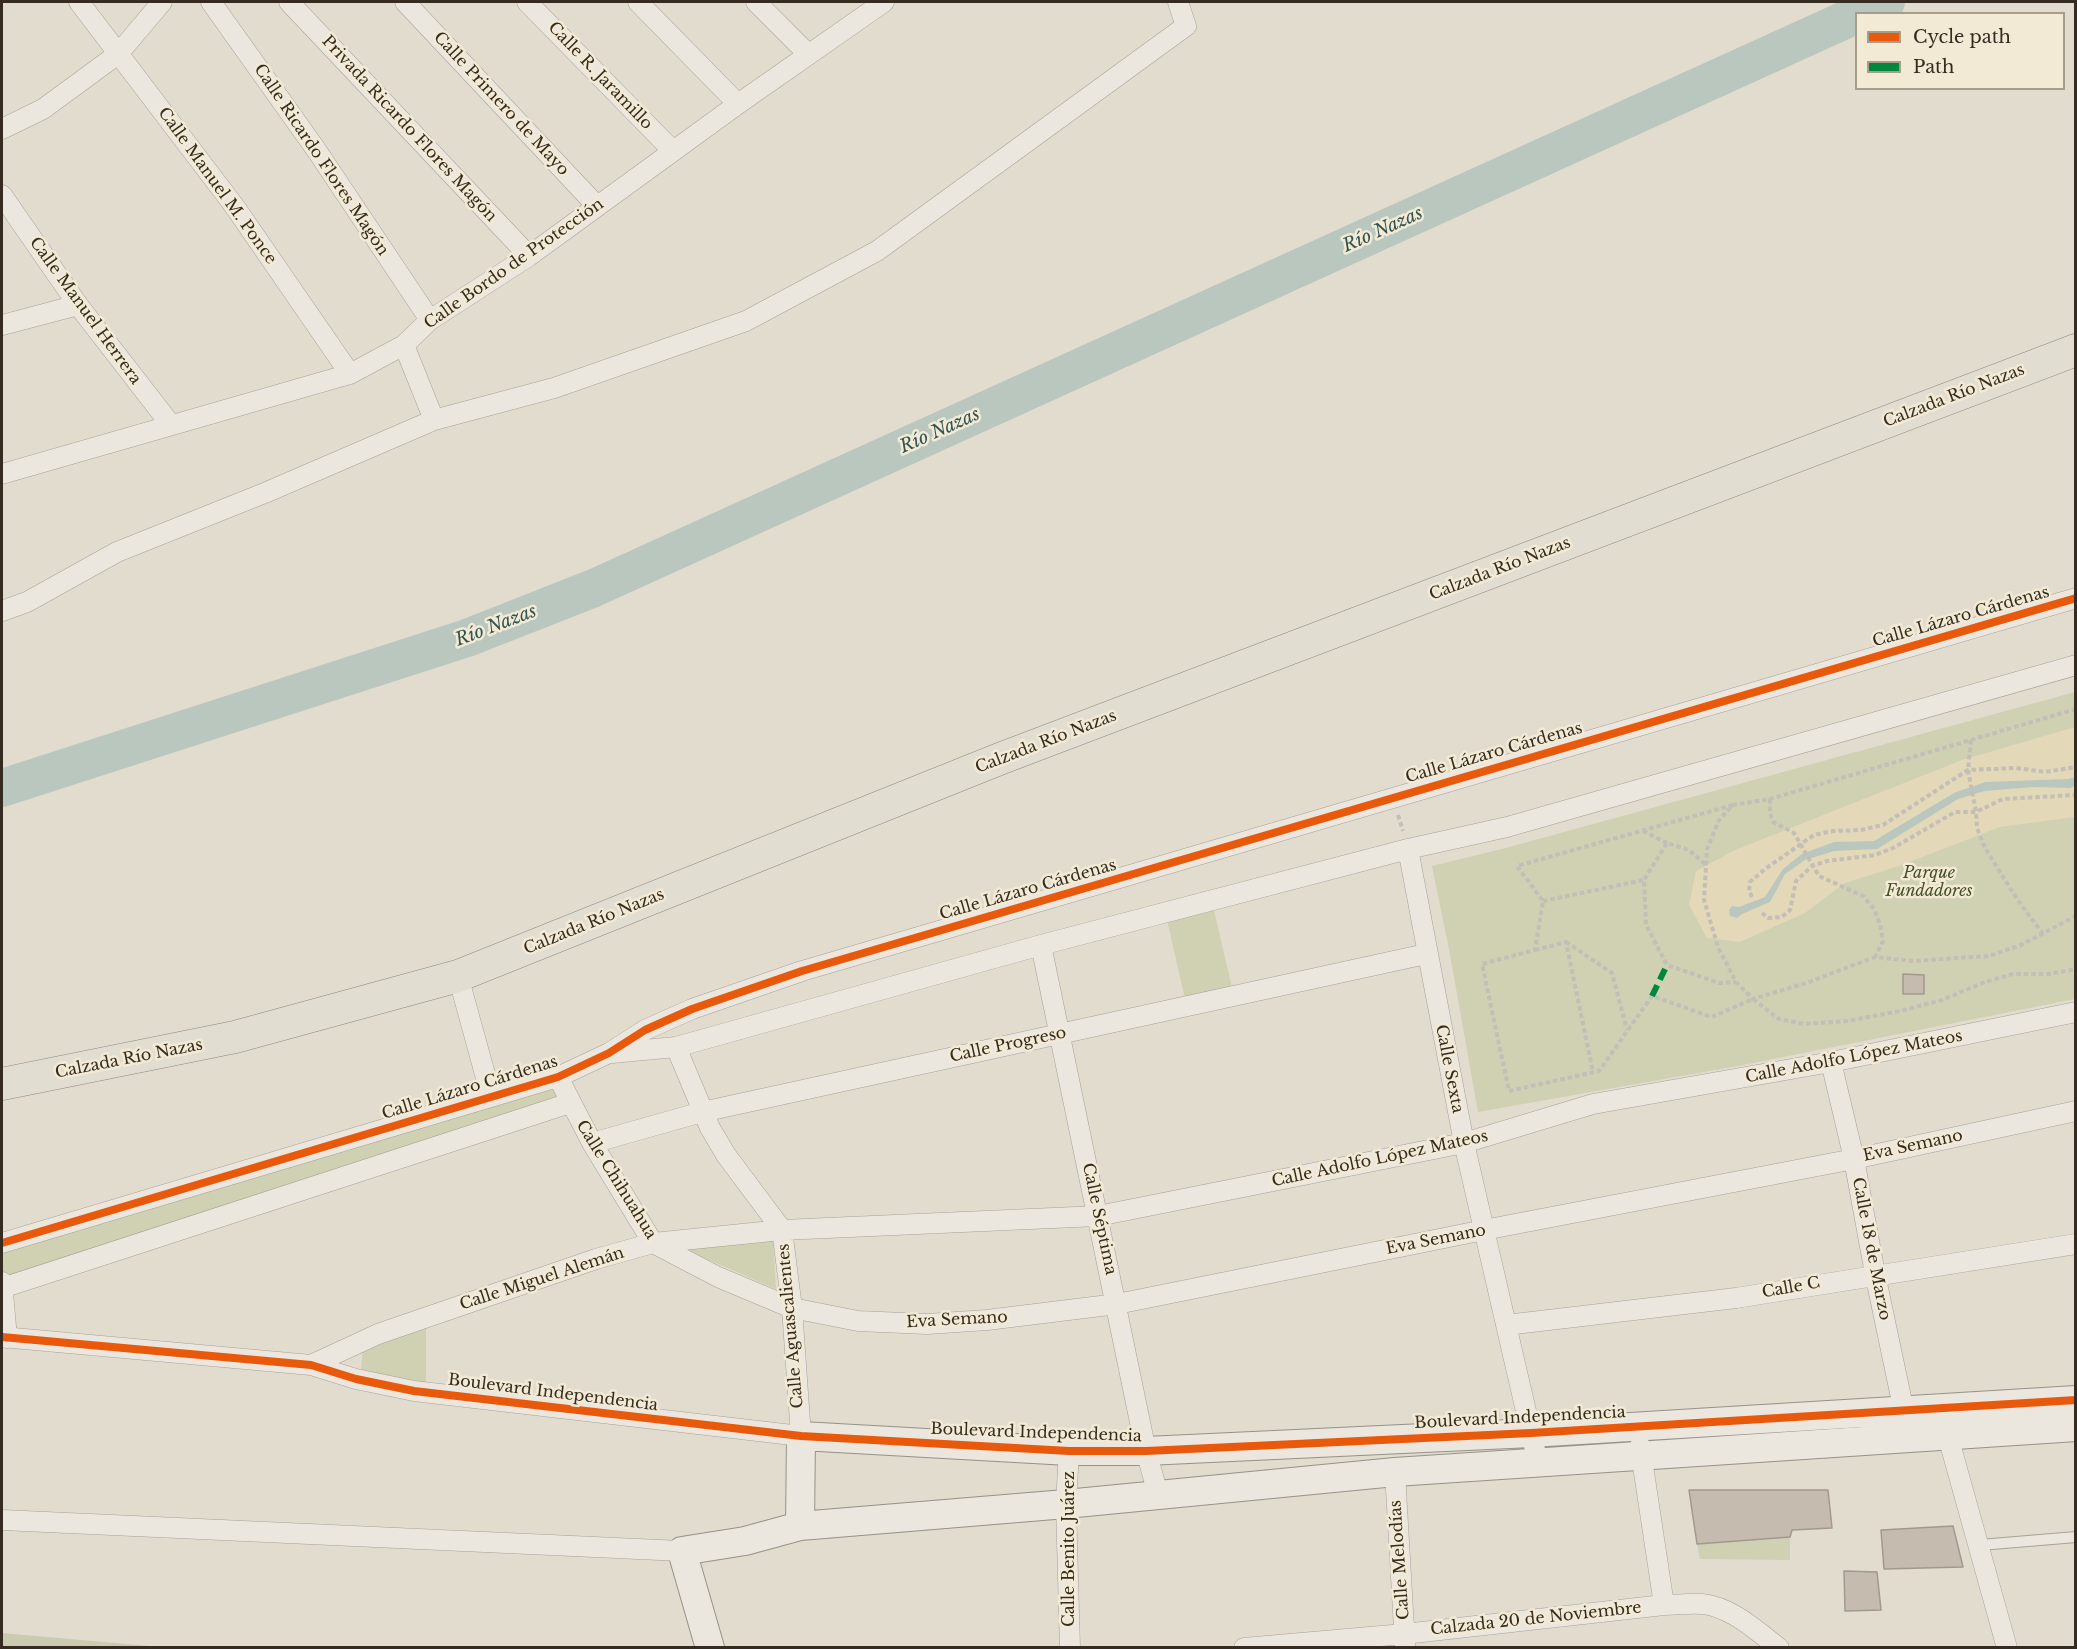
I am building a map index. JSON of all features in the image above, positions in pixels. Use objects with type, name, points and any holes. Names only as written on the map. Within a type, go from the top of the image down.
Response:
[{"type":"main road","name":"Calzada Río Nazas","points":[[2,1084],[235,1037],[458,976],[1002,758],[2076,350]]},
{"type":"street","name":"Calle Manuel M. Ponce","points":[[79,2],[235,207],[350,374]]},
{"type":"street","points":[[2,129],[43,109],[118,54],[162,2]]},
{"type":"street","name":"Calle Ricardo Flores Magón","points":[[211,2],[317,151],[430,320]]},
{"type":"street","name":"Privada Ricardo Flores Magón","points":[[289,2],[529,256]]},
{"type":"street","name":"Calle Primero de Mayo","points":[[405,2],[597,206]]},
{"type":"street","name":"Calle R. Jaramillo","points":[[527,2],[673,151]]},
{"type":"street","points":[[638,2],[738,104]]},
{"type":"street","points":[[756,2],[808,54]]},
{"type":"street","points":[[2,611],[27,602],[117,552],[267,492],[434,420],[554,388],[746,321],[877,251],[1186,26],[1178,2]]},
{"type":"street","name":"Calle Bordo de Protección","points":[[2,474],[350,374],[404,345],[430,320],[529,256],[877,3]]},
{"type":"street","name":"Calle Manuel Herrera","points":[[2,195],[78,305],[171,426]]},
{"type":"street","points":[[2,326],[78,305]]},
{"type":"street","points":[[404,345],[434,420]]},
{"type":"street","name":"Calle Lázaro Cárdenas","points":[[2,1243],[558,1077],[609,1053],[645,1030],[692,1009],[802,971],[2076,598]]},
{"type":"street","points":[[609,1053],[676,1047],[1041,945],[1408,849],[1507,827],[2076,665]]},
{"type":"street","name":"Calle Sexta","points":[[1408,849],[1426,954],[1464,1143],[1538,1463]]},
{"type":"street","name":"Calle Séptima","points":[[1041,945],[1146,1451],[1158,1494]]},
{"type":"street","name":"Calle Progreso","points":[[591,1143],[702,1112],[1426,954]]},
{"type":"street","points":[[458,976],[491,1096]]},
{"type":"street","name":"Calle Adolfo López Mateos","points":[[782,1230],[1098,1216],[1464,1143],[1593,1104],[1831,1062],[2076,1012]]},
{"type":"street","name":"Calle Aguascalientes","points":[[676,1047],[702,1112],[726,1155],[782,1230],[792,1308],[801,1436],[800,1526]]},
{"type":"street","name":"Calle 18 de Marzo","points":[[1831,1062],[1854,1159],[1875,1274],[1907,1424]]},
{"type":"street","name":"Calle Chihuahua","points":[[558,1077],[591,1143],[653,1243],[718,1277],[792,1308]]},
{"type":"street","points":[[2,1288],[570,1103]]},
{"type":"street","name":"Eva Semano","points":[[792,1308],[858,1321],[927,1324],[987,1320],[1117,1304],[1854,1159],[2076,1111]]},
{"type":"street","name":"Calle Miguel Alemán","points":[[311,1365],[344,1347],[378,1334],[596,1259],[653,1243],[782,1230]]},
{"type":"street","name":"Calle C","points":[[1506,1325],[1736,1298],[1875,1274],[2076,1244]]},
{"type":"street","points":[[2,1282],[4,1338]]},
{"type":"street","name":"Boulevard Independencia","points":[[4,1338],[311,1365],[356,1379],[414,1390],[801,1436],[1069,1451],[1146,1451],[1531,1433],[1637,1425],[1944,1422],[2076,1427]]},
{"type":"street","name":"Boulevard Independencia","points":[[1944,1422],[2076,1400]]},
{"type":"street","points":[[1944,1422],[2007,1647]]},
{"type":"street","name":"Boulevard Independencia","points":[[2,1520],[682,1551],[746,1541],[800,1526],[1066,1504],[1395,1472],[1641,1455],[1907,1424]]},
{"type":"street","points":[[1637,1425],[1664,1605]]},
{"type":"street","name":"Calle Benito Juárez","points":[[1069,1451],[1066,1504],[1070,1647]]},
{"type":"street","name":"Calle Melodías","points":[[1395,1472],[1405,1641]]},
{"type":"street","points":[[682,1551],[710,1647]]},
{"type":"street","name":"Calzada 20 de Noviembre","points":[[1244,1647],[1405,1641],[1664,1605],[1702,1604],[1716,1607],[1779,1647]]},
{"type":"lane","points":[[1980,1545],[2076,1537]]},
{"type":"path","points":[[1535,950],[1543,901],[1516,866],[1733,805],[1770,799],[2076,710]]},
{"type":"path","points":[[1971,740],[1968,770],[1977,828],[1985,848],[2017,899],[2043,934]]},
{"type":"path","points":[[1752,897],[1749,891],[1750,882],[1765,869],[1814,836],[1833,831],[1861,830],[1883,825],[1968,770],[2016,768],[2045,772],[2076,766]]},
{"type":"path","points":[[1762,913],[1768,918],[1782,917],[1790,910],[1796,880],[1811,864],[1875,855],[1893,848],[1955,812],[1976,812],[2003,799],[2076,795]]},
{"type":"path","points":[[1393,797],[1408,849]]},
{"type":"path","points":[[1770,799],[1770,813],[1773,822],[1794,833],[1818,876],[1863,896],[1874,909],[1883,941],[1875,957]]},
{"type":"path","points":[[1733,805],[1719,820],[1707,849],[1704,900],[1718,947],[1736,982],[1779,1019],[1804,1024],[1847,1021],[1942,1000],[1985,982],[2013,974],[2048,974],[2076,969]]},
{"type":"path","points":[[1643,831],[1667,843],[1689,850],[1706,864]]},
{"type":"path","points":[[1667,843],[1644,879],[1646,925],[1667,965],[1719,983],[1736,982]]},
{"type":"path","points":[[1543,901],[1644,879]]},
{"type":"path","points":[[1628,1030],[1612,973],[1566,942],[1482,964],[1509,1092],[1599,1071],[1628,1030],[1652,996],[1712,1017],[1753,999],[1806,983],[1875,957],[1913,961],[1989,956],[2021,945],[2076,916]]},
{"type":"path","points":[[1566,942],[1593,1072]]},
{"type":"green space","name":"Parque Fundadores","points":[[2075,692],[2075,999],[1738,1066],[1478,1112],[1432,866],[1502,849]]},
{"type":"green space","points":[[1212,902],[1233,992],[1186,1004],[1166,915]]},
{"type":"green space","points":[[550,1081],[561,1103],[3,1287],[2,1244]]},
{"type":"green space","points":[[773,1237],[776,1289],[674,1245]]},
{"type":"green space","points":[[426,1322],[426,1387],[361,1373],[363,1344]]},
{"type":"green space","points":[[1790,1537],[1790,1560],[1700,1559],[1697,1544]]},
{"type":"green space","points":[[2,1633],[161,1647],[2,1647]]},
{"type":"sand","points":[[2075,727],[2075,817],[2000,827],[1899,866],[1845,883],[1805,913],[1740,942],[1707,938],[1689,905],[1696,871],[1735,850],[1962,760]]},
{"type":"shaded area","points":[[2075,777],[2075,786],[2070,788],[2033,787],[1985,791],[1958,799],[1877,849],[1834,851],[1805,860],[1785,874],[1770,902],[1737,918],[1730,916],[1729,910],[1732,906],[1739,907],[1765,897],[1783,869],[1802,854],[1834,842],[1874,841],[1954,793],[1985,782]]},
{"type":"building","points":[[1903,974],[1924,975],[1924,994],[1903,994]]},
{"type":"building","points":[[1689,1490],[1828,1490],[1832,1528],[1792,1530],[1790,1537],[1697,1544]]},
{"type":"building","points":[[1953,1526],[1963,1567],[1884,1569],[1881,1530]]},
{"type":"building","points":[[1844,1571],[1877,1572],[1881,1610],[1845,1611]]},
{"type":"waterway","name":"Río Nazas","points":[[1864,12],[1886,2]]},
{"type":"waterway","name":"Río Nazas","points":[[2,788],[467,638],[594,588],[1855,15]]},
{"type":"marked path","points":[[1652,996],[1667,965]]},
{"type":"cycle path","points":[[2,1243],[558,1077],[609,1053],[645,1030],[692,1009],[802,971],[2076,598]]},
{"type":"cycle path","points":[[2,1337],[311,1365],[356,1379],[414,1391],[801,1436],[1069,1451],[1146,1451],[1531,1433],[2076,1400]]}]
